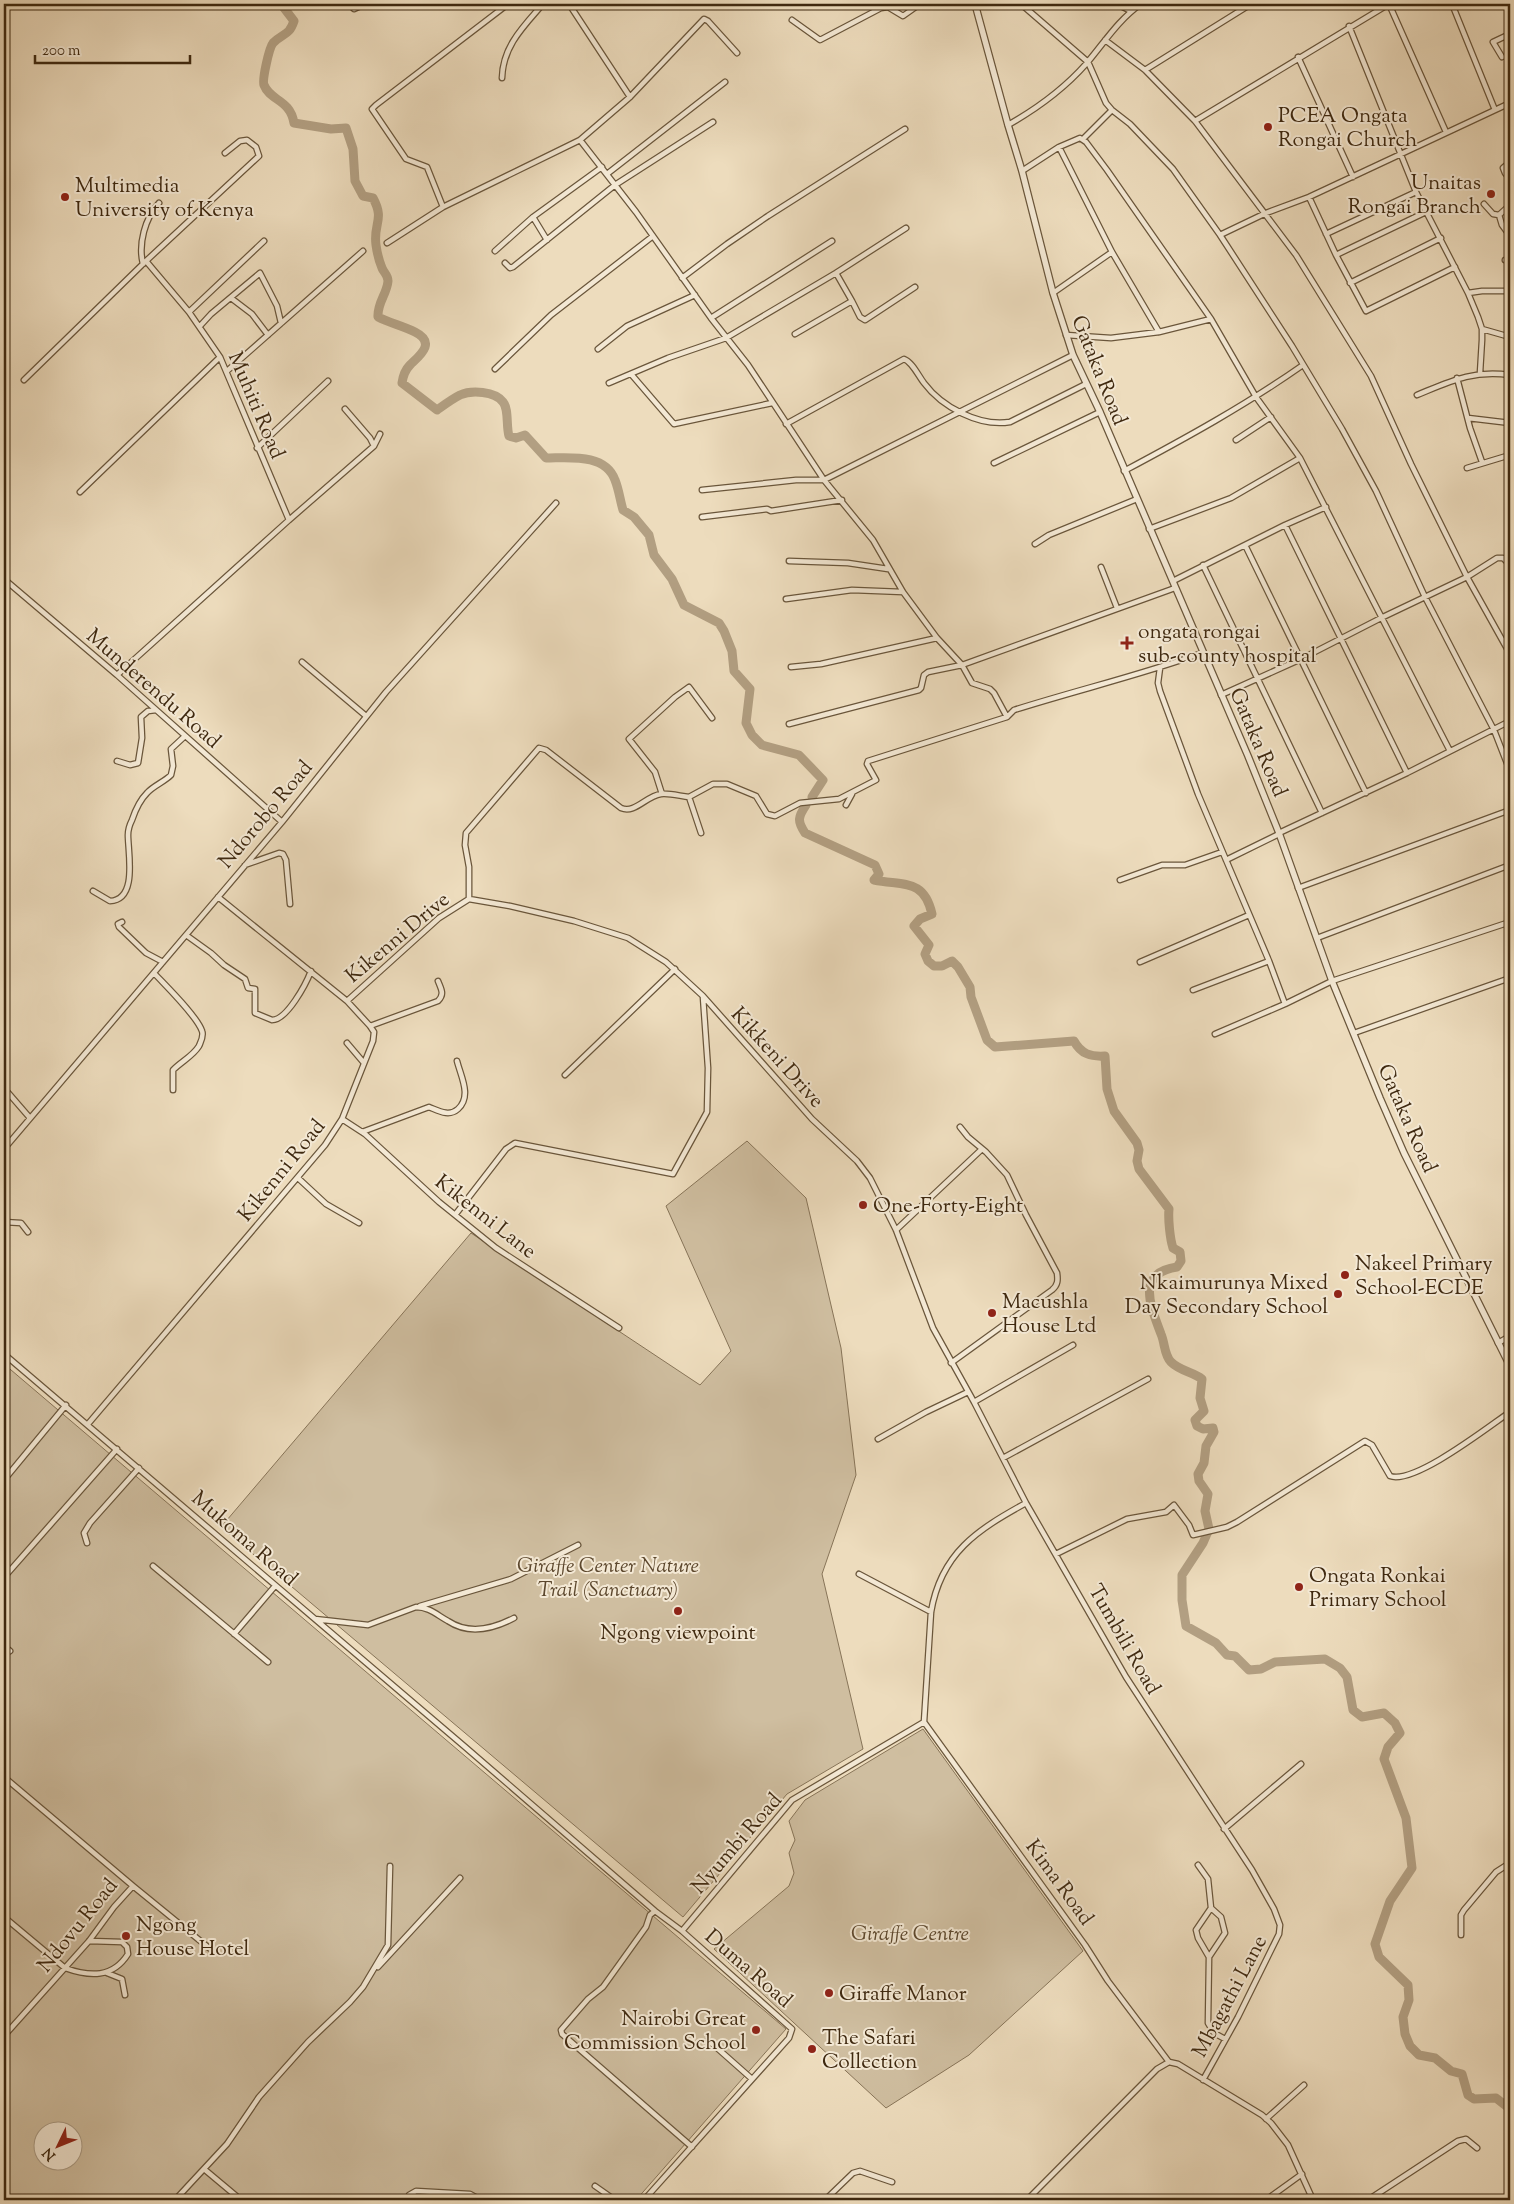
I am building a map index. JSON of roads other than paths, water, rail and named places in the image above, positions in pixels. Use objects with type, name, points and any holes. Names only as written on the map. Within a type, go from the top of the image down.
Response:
[{"type":"street","points":[[349,4],[354,8],[365,4]]},
{"type":"street","points":[[443,207],[427,168],[406,159],[373,112],[373,107],[508,4]]},
{"type":"street","points":[[502,78],[502,63],[507,48],[543,4]]},
{"type":"street","points":[[569,4],[630,97]]},
{"type":"street","points":[[792,20],[820,40],[881,8],[888,7],[903,16],[920,4]]},
{"type":"street","name":"Gataka Road","points":[[975,4],[1022,171],[1053,293],[1073,355],[1100,412],[1174,584],[1279,834],[1332,981],[1404,1153],[1510,1366]]},
{"type":"street","points":[[1021,4],[1088,62],[1106,103],[1130,124],[1173,169],[1220,235],[1303,365],[1376,491],[1425,597],[1494,730],[1510,771]]},
{"type":"street","points":[[1117,4],[1131,11]]},
{"type":"street","points":[[1008,125],[1040,106],[1064,88],[1131,11],[1141,4]]},
{"type":"street","points":[[1145,70],[1250,4]]},
{"type":"street","points":[[1195,121],[1349,26],[1389,4],[1446,132]]},
{"type":"street","points":[[1452,4],[1495,110]]},
{"type":"street","points":[[387,242],[443,207],[580,140],[630,97],[704,19],[737,53]]},
{"type":"street","points":[[1349,26],[1416,192],[1428,211],[1468,293],[1482,329],[1480,373]]},
{"type":"street","points":[[1502,57],[1493,42],[1510,34]]},
{"type":"street","points":[[1105,40],[1145,70],[1195,121],[1266,213],[1296,256],[1371,376],[1411,464],[1467,577],[1510,654]]},
{"type":"street","points":[[1298,57],[1353,176]]},
{"type":"street","points":[[607,174],[726,82]]},
{"type":"street","points":[[1220,235],[1266,213],[1309,197],[1510,104]]},
{"type":"street","points":[[1022,171],[1060,147],[1083,138],[1112,110]]},
{"type":"street","points":[[505,263],[510,268],[513,268],[615,185],[713,122]]},
{"type":"street","points":[[682,278],[760,221],[905,129]]},
{"type":"street","points":[[1083,138],[1211,319],[1256,398],[1300,458],[1450,751]]},
{"type":"street","points":[[24,380],[259,156],[256,147],[247,140],[240,141],[225,153]]},
{"type":"street","points":[[580,140],[653,236],[711,318],[748,365],[824,480],[873,540],[903,592],[937,638],[962,664],[972,683],[990,689],[994,693],[1007,717]]},
{"type":"street","points":[[1060,147],[1112,252],[1159,332]]},
{"type":"street","points":[[1510,162],[1504,168],[1505,174],[1510,179]]},
{"type":"street","points":[[495,251],[533,217],[602,167]]},
{"type":"street","points":[[1326,234],[1416,192]]},
{"type":"street","points":[[1309,197],[1363,309],[1369,311],[1455,267]]},
{"type":"street","points":[[145,263],[140,253],[144,235],[149,216],[159,202]]},
{"type":"street","points":[[1484,204],[1493,214],[1499,215]]},
{"type":"street","points":[[1499,215],[1510,205]]},
{"type":"street","points":[[1336,255],[1428,211]]},
{"type":"street","points":[[1499,215],[1502,225],[1510,236]]},
{"type":"street","points":[[533,217],[547,240]]},
{"type":"street","points":[[609,383],[668,358],[726,338],[836,273],[906,228]]},
{"type":"street","points":[[496,369],[551,314],[653,236]]},
{"type":"street","points":[[1350,283],[1441,238]]},
{"type":"street","points":[[711,318],[832,240]]},
{"type":"street","points":[[189,312],[264,241]]},
{"type":"street","points":[[227,371],[362,251]]},
{"type":"street","points":[[1053,293],[1112,252]]},
{"type":"street","name":"Muhiti Road","points":[[145,263],[189,312],[220,357],[257,448],[290,520]]},
{"type":"street","points":[[200,326],[211,314],[260,273],[278,306],[281,323]]},
{"type":"street","points":[[836,273],[862,318],[865,320],[915,288]]},
{"type":"street","points":[[1468,293],[1482,290],[1510,291]]},
{"type":"street","points":[[598,349],[627,326],[695,295]]},
{"type":"street","points":[[231,298],[252,314],[268,335]]},
{"type":"street","points":[[795,334],[852,300]]},
{"type":"street","points":[[1066,335],[1111,338],[1159,332],[1211,319]]},
{"type":"street","points":[[1482,329],[1510,337]]},
{"type":"street","points":[[702,490],[796,480],[824,480],[1073,355]]},
{"type":"street","points":[[80,492],[220,357]]},
{"type":"street","points":[[786,424],[904,359],[907,360],[932,391],[959,412],[986,421],[1000,423],[1010,422],[1086,384]]},
{"type":"street","points":[[1124,471],[1193,435],[1256,398],[1303,365]]},
{"type":"street","points":[[1417,395],[1457,378],[1480,373],[1490,372],[1510,375]]},
{"type":"street","points":[[631,374],[674,424],[772,403]]},
{"type":"street","points":[[1457,378],[1482,462]]},
{"type":"street","points":[[257,448],[328,381]]},
{"type":"street","points":[[345,409],[370,438],[374,446]]},
{"type":"street","points":[[994,463],[1100,412]]},
{"type":"street","points":[[1236,440],[1271,418]]},
{"type":"street","points":[[1468,418],[1510,422]]},
{"type":"street","points":[[117,675],[374,446],[380,434]]},
{"type":"street","points":[[1467,468],[1510,455]]},
{"type":"street","points":[[1149,529],[1246,490],[1300,458]]},
{"type":"street","points":[[1035,544],[1049,535],[1137,499]]},
{"type":"street","points":[[702,517],[767,508],[772,511],[842,500]]},
{"type":"street","name":"Ndorobo Road","points":[[4,1149],[282,822],[386,692],[556,503]]},
{"type":"street","points":[[789,724],[919,690],[926,674],[962,664],[1117,608],[1174,584],[1203,565],[1286,524],[1326,507]]},
{"type":"street","points":[[1286,524],[1407,773]]},
{"type":"street","points":[[1245,545],[1366,793]]},
{"type":"street","points":[[1221,695],[1301,659],[1467,577],[1497,558],[1503,558],[1510,565]]},
{"type":"street","points":[[789,561],[848,563],[888,569]]},
{"type":"street","points":[[1203,565],[1322,814]]},
{"type":"street","points":[[1101,567],[1117,608]]},
{"type":"street","name":"Munderendu Road","points":[[4,580],[117,675],[282,822]]},
{"type":"street","points":[[786,599],[852,590],[903,592]]},
{"type":"street","points":[[791,667],[822,664],[937,638]]},
{"type":"street","points":[[469,899],[465,845],[466,833],[539,748],[546,750],[626,810],[633,809],[648,798],[662,794],[689,797],[713,784],[727,784],[756,796],[767,814],[775,816],[800,803],[834,801],[872,783],[876,779],[867,764],[868,761],[1007,717],[1014,710],[1160,668],[1202,653]]},
{"type":"street","points":[[302,662],[366,716]]},
{"type":"street","points":[[1160,668],[1158,683],[1160,691],[1198,794],[1269,960],[1285,1004]]},
{"type":"street","points":[[662,794],[655,772],[629,739],[675,697],[689,687],[712,718]]},
{"type":"street","points":[[117,761],[134,766],[138,763],[142,738],[141,717],[148,711],[156,710]]},
{"type":"street","points":[[1226,860],[1510,721]]},
{"type":"street","points":[[93,891],[110,901],[118,900],[125,892],[129,881],[128,833],[132,818],[146,794],[171,775],[173,766],[171,749],[185,736]]},
{"type":"street","points":[[846,805],[853,792]]},
{"type":"street","points":[[689,797],[701,833]]},
{"type":"street","points":[[1298,888],[1510,810]]},
{"type":"street","points":[[1120,880],[1162,865],[1186,865],[1222,852]]},
{"type":"street","points":[[244,865],[278,853],[283,854],[286,860],[290,904]]},
{"type":"street","points":[[1317,938],[1510,865]]},
{"type":"street","points":[[218,897],[347,1001],[370,1026],[438,1002],[443,992],[438,980]]},
{"type":"street","name":"Kikkeni Drive","points":[[469,899],[510,906],[574,921],[628,938],[675,969],[703,996],[812,1119],[857,1161],[870,1178],[896,1230],[921,1301],[951,1363]]},
{"type":"street","name":"Kikenni Drive","points":[[347,1001],[439,918],[469,899]]},
{"type":"street","points":[[1140,962],[1249,915]]},
{"type":"street","points":[[122,922],[119,923],[119,928],[146,953],[163,962]]},
{"type":"street","points":[[1215,1034],[1285,1004],[1332,981],[1510,922]]},
{"type":"street","points":[[186,935],[245,979],[248,988],[254,988],[256,993],[255,1013],[272,1020],[280,1018],[301,993],[311,971]]},
{"type":"street","points":[[1192,990],[1269,960]]},
{"type":"street","points":[[565,1075],[675,969]]},
{"type":"street","points":[[154,973],[197,1022],[202,1031],[199,1046],[192,1055],[173,1070],[173,1090]]},
{"type":"street","points":[[1354,1033],[1510,978]]},
{"type":"street","points":[[456,1215],[506,1149],[515,1143],[674,1174],[707,1112],[708,1068],[703,996]]},
{"type":"street","name":"Kikenni Road","points":[[88,1424],[325,1145],[342,1119],[364,1063],[374,1036],[370,1026]]},
{"type":"street","points":[[347,1043],[364,1063]]},
{"type":"street","points":[[362,1132],[429,1107],[445,1113],[456,1110],[466,1099],[457,1061]]},
{"type":"street","points":[[4,1088],[30,1118]]},
{"type":"street","name":"Kikenni Lane","points":[[342,1119],[362,1132],[496,1248],[619,1328]]},
{"type":"street","points":[[951,1363],[1052,1290],[1057,1286],[1058,1281],[1057,1273],[1026,1215],[1007,1174],[960,1127]]},
{"type":"street","points":[[896,1230],[982,1149]]},
{"type":"street","points":[[298,1178],[326,1204],[359,1223]]},
{"type":"street","points":[[4,1222],[21,1224],[28,1232]]},
{"type":"street","points":[[1498,1343],[1510,1336]]},
{"type":"street","points":[[974,1402],[1073,1345]]},
{"type":"street","name":"Mukoma Road","points":[[4,1354],[118,1449],[655,1911]]},
{"type":"street","name":"Tumbili Road","points":[[951,1363],[974,1402],[1026,1503],[1126,1677],[1252,1870],[1274,1909],[1280,1925]]},
{"type":"street","points":[[1003,1458],[1148,1379]]},
{"type":"street","points":[[878,1439],[926,1412],[968,1392]]},
{"type":"street","points":[[4,1480],[66,1406]]},
{"type":"street","points":[[1056,1554],[1127,1519],[1166,1512],[1174,1505],[1190,1525],[1192,1533],[1216,1530],[1238,1522],[1365,1441],[1372,1445],[1390,1476],[1398,1478],[1411,1475],[1438,1460],[1510,1412]]},
{"type":"street","points":[[7,1574],[118,1449]]},
{"type":"street","points":[[87,1543],[84,1533],[90,1523],[139,1468]]},
{"type":"street","points":[[924,1722],[931,1612],[934,1596],[941,1580],[950,1563],[968,1539],[987,1524],[1026,1503]]},
{"type":"street","points":[[314,1619],[368,1625],[416,1607],[511,1579],[578,1545]]},
{"type":"street","points":[[153,1566],[268,1662]]},
{"type":"street","points":[[858,1574],[931,1612]]},
{"type":"street","points":[[234,1634],[275,1586]]},
{"type":"street","points":[[416,1607],[431,1610],[458,1627],[467,1629],[494,1627],[514,1618]]},
{"type":"street","points":[[4,1646],[10,1651]]},
{"type":"street","name":"Nyumbi Road","points":[[682,1931],[792,1800],[924,1722]]},
{"type":"street","name":"Kima Road","points":[[924,1722],[1080,1937],[1108,1981],[1169,2062]]},
{"type":"street","points":[[1224,1829],[1301,1764]]},
{"type":"street","name":"Ndovu Road","points":[[4,1777],[133,1886],[114,1907],[90,1941],[6,2029],[4,2036]]},
{"type":"street","points":[[1461,1935],[1461,1915],[1464,1910],[1496,1872],[1510,1863]]},
{"type":"street","points":[[1198,1865],[1208,1879],[1211,1908],[1196,1930],[1198,1938],[1209,1957],[1208,2023],[1214,2033],[1225,2039]]},
{"type":"street","points":[[370,1976],[389,1940],[390,1866]]},
{"type":"street","points":[[175,2200],[227,2144],[259,2097],[308,2042],[350,2002],[370,1976],[460,1878]]},
{"type":"street","points":[[133,1886],[209,1948]]},
{"type":"street","points":[[1209,1957],[1225,1933],[1221,1917],[1211,1908]]},
{"type":"street","points":[[655,1911],[650,1915],[646,1927],[603,1987],[588,1998],[562,2030],[562,2034],[692,2147]]},
{"type":"street","name":"Duma Road","points":[[655,1911],[682,1931],[790,2026],[792,2032],[789,2038],[752,2079]]},
{"type":"street","points":[[4,1917],[65,1968],[77,1972],[107,1973],[122,1979],[125,1995]]},
{"type":"street","name":"Mbagathi Lane","points":[[1203,2080],[1273,1949],[1279,1934],[1280,1925]]},
{"type":"street","points":[[90,1941],[122,1942],[128,1947],[128,1954],[124,1961],[107,1973]]},
{"type":"street","points":[[644,2200],[752,2079],[708,2040]]},
{"type":"street","points":[[1027,2200],[1157,2069],[1169,2062],[1178,2064],[1266,2119],[1288,2145],[1313,2200]]},
{"type":"street","points":[[1266,2119],[1304,2085]]},
{"type":"street","points":[[1368,2200],[1458,2141],[1466,2139],[1477,2148]]},
{"type":"street","points":[[204,2169],[241,2200]]},
{"type":"street","points":[[825,2200],[854,2173],[860,2170],[892,2182]]},
{"type":"street","points":[[1266,2200],[1302,2174]]},
{"type":"street","points":[[595,2186],[615,2200]]},
{"type":"street","points":[[407,2200],[409,2195],[416,2191],[470,2194],[481,2200]]},
{"type":"waterway","points":[[281,4],[294,21],[288,32],[271,46],[264,85],[288,109],[294,123],[331,129],[346,128],[353,149],[355,181],[363,196],[373,198],[378,212],[376,245],[380,262],[388,281],[379,307],[378,317],[415,332],[425,341],[424,349],[407,369],[402,383],[437,410],[465,393],[483,392],[499,398],[505,405],[509,436],[516,438],[525,435],[546,458],[575,458],[595,461],[610,471],[615,480],[623,510],[634,517],[649,535],[654,555],[672,579],[684,605],[719,623],[724,631],[732,651],[734,671],[750,689],[746,723],[752,735],[762,745],[799,755],[823,780],[812,797]]},
{"type":"waterway","points":[[806,805],[800,819],[805,833],[875,865],[879,874],[874,880],[911,886],[924,894],[932,914],[920,919],[914,926],[929,945],[925,954],[928,961],[934,966],[942,966],[952,961],[958,967],[970,987],[971,997],[987,1040],[995,1047],[1074,1041],[1087,1054],[1105,1056],[1107,1089],[1114,1111],[1137,1143],[1139,1169],[1169,1209],[1170,1234],[1173,1248],[1180,1252],[1181,1261],[1177,1267],[1164,1270],[1155,1276],[1151,1284],[1150,1293],[1153,1313],[1171,1362],[1202,1379],[1200,1398],[1204,1411],[1195,1420],[1197,1426],[1203,1429],[1213,1428],[1214,1432],[1206,1446],[1204,1463],[1198,1474],[1199,1481],[1208,1494],[1205,1511],[1209,1529],[1203,1543],[1182,1575],[1182,1600],[1186,1626],[1216,1643],[1227,1655],[1235,1656],[1249,1670],[1261,1669],[1275,1662],[1325,1659],[1340,1668],[1347,1677],[1353,1710],[1362,1717],[1384,1713],[1395,1723],[1400,1733],[1388,1747],[1384,1759],[1406,1818],[1412,1868],[1390,1901],[1375,1944],[1379,1957],[1408,1985],[1409,2000],[1403,2017],[1405,2034],[1410,2046],[1419,2055],[1435,2058],[1451,2071],[1462,2074],[1468,2095],[1474,2099],[1496,2098],[1510,2109]]},
{"type":"place","name":"PCEA Ongata Rongai Church","points":[[1268,127]]},
{"type":"place","name":"Unaitas Rongai Branch","points":[[1491,194]]},
{"type":"place","name":"Multimedia University of Kenya","points":[[65,197]]},
{"type":"place","name":"ongata rongai sub-county hospital","points":[[1127,643]]},
{"type":"place","name":"One-Forty-Eight","points":[[863,1205]]},
{"type":"place","name":"Nakeel Primary School-ECDE","points":[[1345,1275]]},
{"type":"place","name":"Nkaimurunya Mixed Day Secondary School","points":[[1338,1294]]},
{"type":"place","name":"Macushla House Ltd","points":[[992,1313]]},
{"type":"place","name":"Ongata Ronkai Primary School","points":[[1299,1587]]},
{"type":"place","name":"Ngong viewpoint","points":[[678,1611]]},
{"type":"place","name":"Ngong House Hotel","points":[[126,1936]]},
{"type":"place","name":"Giraffe Manor","points":[[829,1993]]},
{"type":"place","name":"Nairobi Great Commission School","points":[[756,2030]]},
{"type":"place","name":"The Safari Collection","points":[[812,2049]]},
{"type":"park label","name":"Giraffe Center Nature Trail (Sanctuary)","points":[[608,1577]]},
{"type":"park label","name":"Giraffe Centre","points":[[910,1933]]}]
